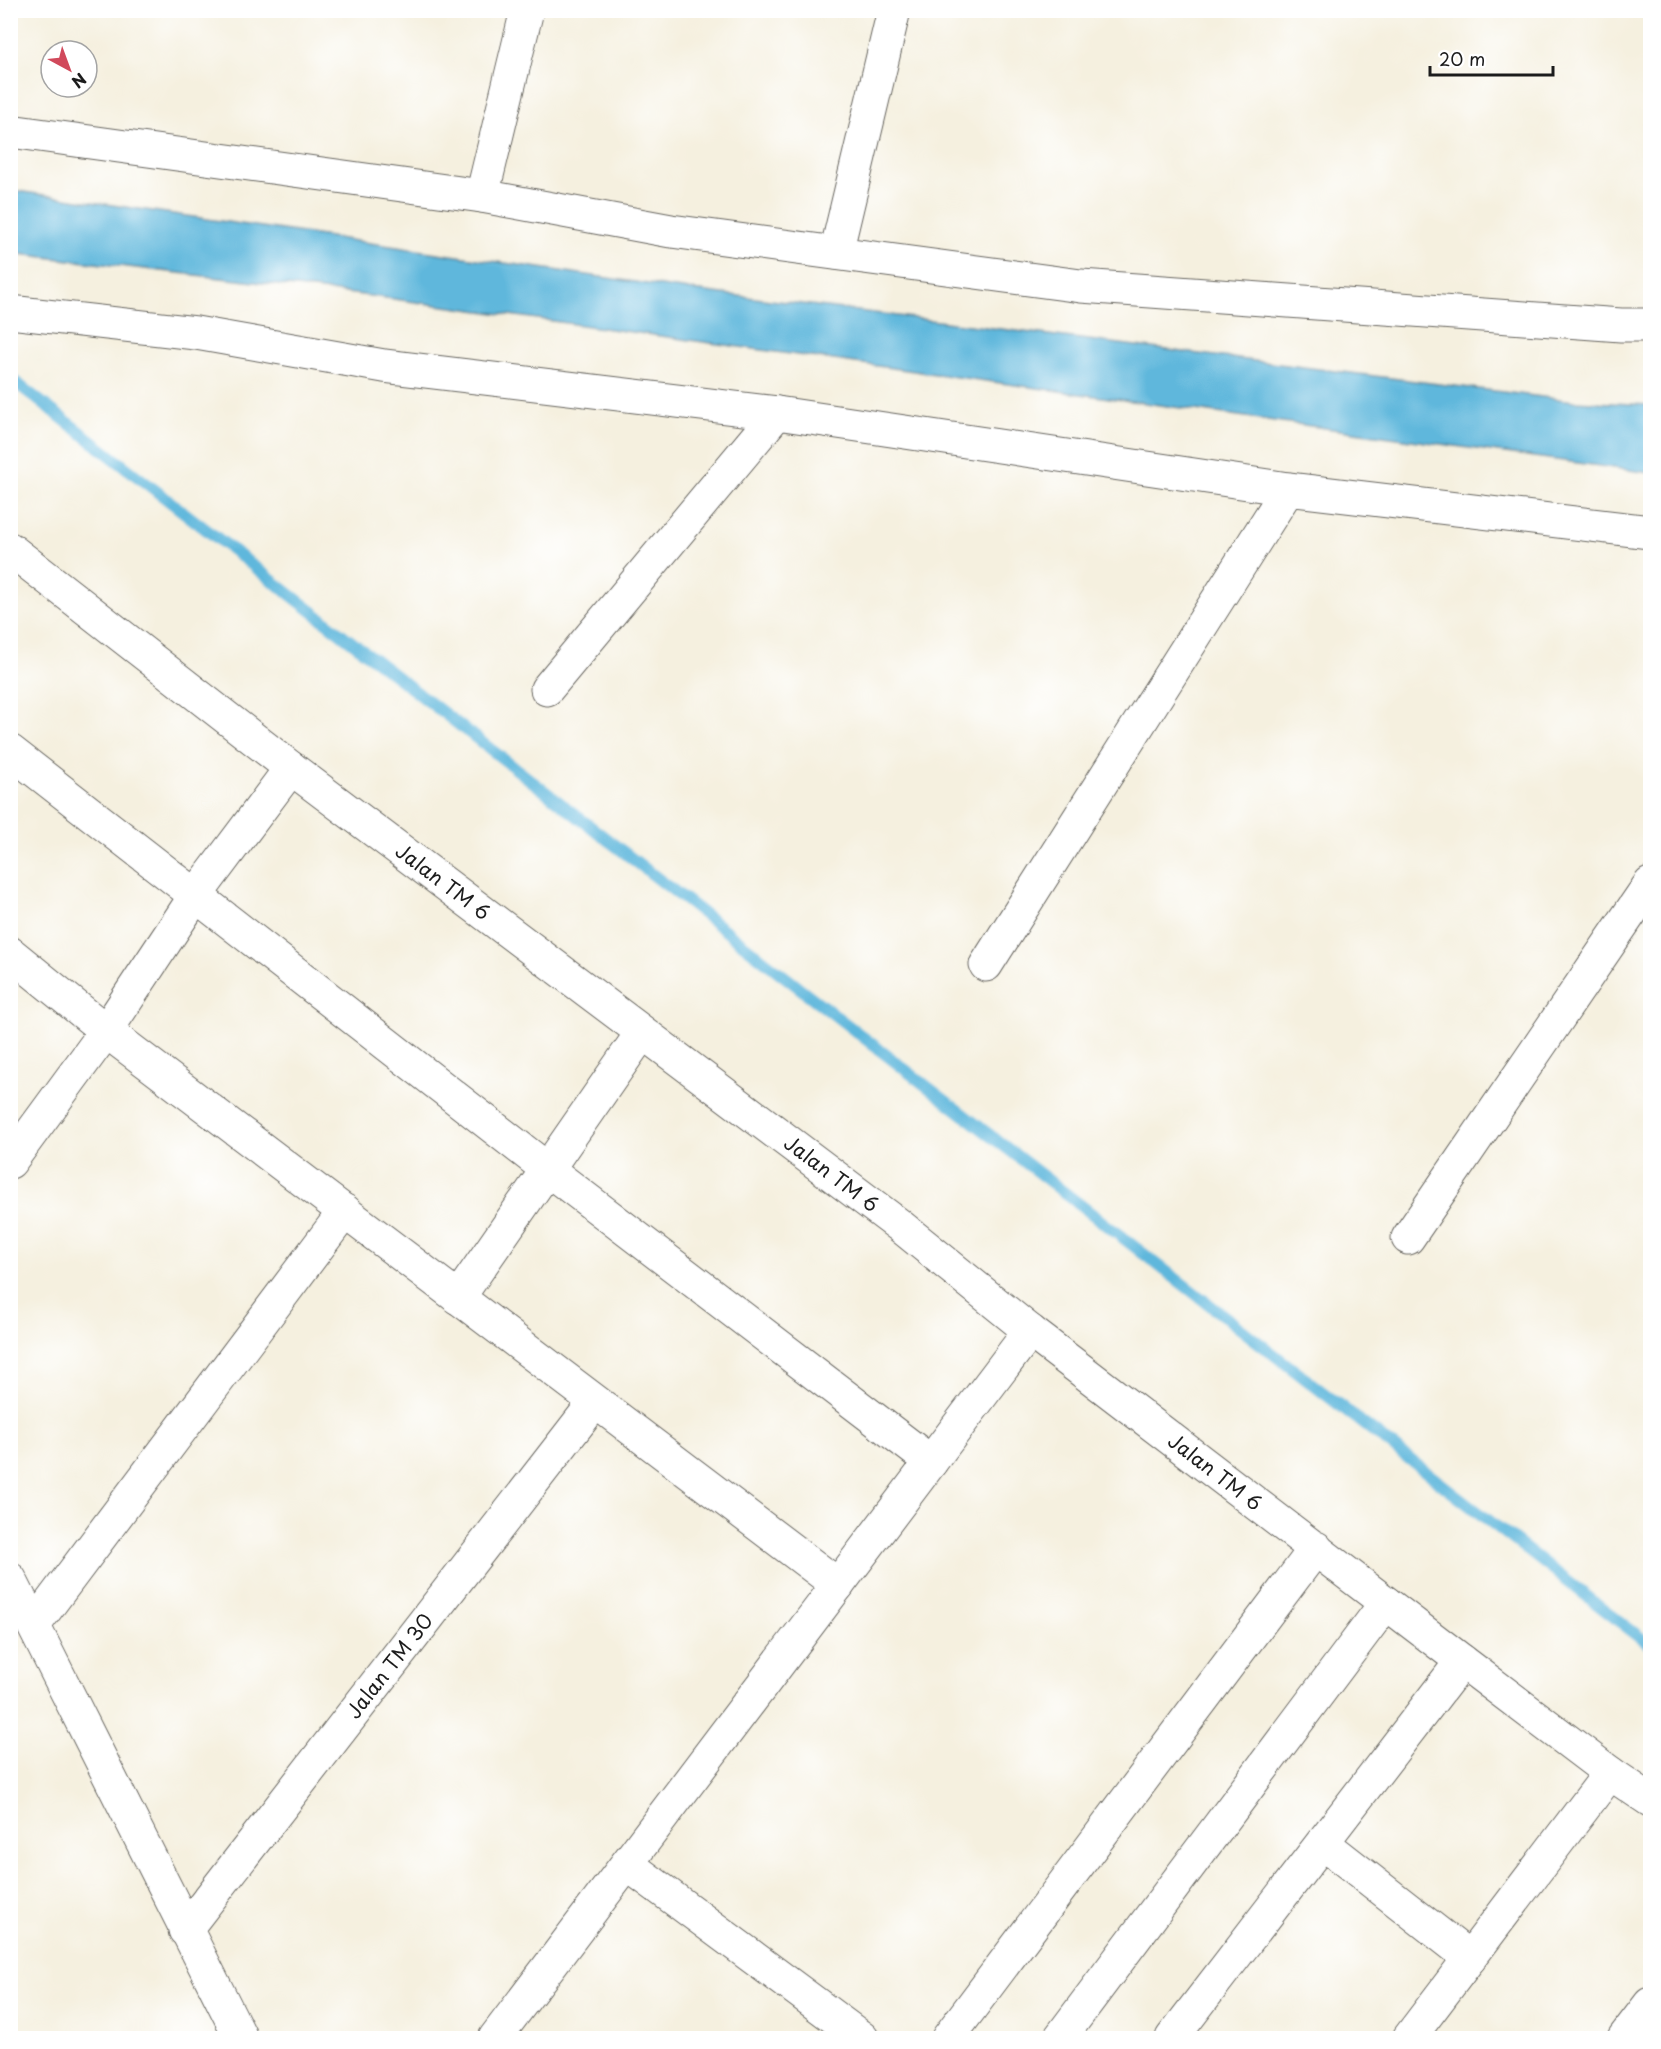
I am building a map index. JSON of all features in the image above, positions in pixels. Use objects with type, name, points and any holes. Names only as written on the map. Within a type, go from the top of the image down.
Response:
[{"type":"street","points":[[482,196],[527,10]]},
{"type":"street","points":[[836,253],[894,10]]},
{"type":"street","points":[[10,131],[482,196],[671,231],[1081,285],[1621,325],[1650,325]]},
{"type":"street","points":[[10,312],[196,333],[384,366],[777,413],[1288,489],[1650,532]]},
{"type":"street","points":[[547,689],[777,413]]},
{"type":"street","points":[[986,965],[1288,489]]},
{"type":"street","name":"Jalan TM 6","points":[[10,549],[291,768],[899,1225],[1030,1331],[1610,1773],[1650,1800]]},
{"type":"street","points":[[10,751],[547,1169],[931,1462]]},
{"type":"street","points":[[10,1162],[106,1031],[196,895],[291,768]]},
{"type":"street","points":[[1408,1238],[1650,885]]},
{"type":"street","points":[[10,953],[106,1031],[838,1585]]},
{"type":"street","points":[[458,1298],[642,1033]]},
{"type":"street","points":[[34,1625],[345,1211]]},
{"type":"street","points":[[495,2038],[1030,1331]]},
{"type":"street","name":"Jalan TM 30","points":[[185,1930],[595,1402]]},
{"type":"street","points":[[948,2038],[1316,1548]]},
{"type":"street","points":[[10,1579],[241,2038]]},
{"type":"street","points":[[1060,2038],[1386,1603]]},
{"type":"street","points":[[1172,2038],[1462,1661]]},
{"type":"street","points":[[1409,2038],[1610,1773]]},
{"type":"street","points":[[1323,1843],[1470,1958]]},
{"type":"street","points":[[627,1864],[861,2038]]},
{"type":"street","points":[[1624,2038],[1650,2008]]},
{"type":"water","points":[[11,190],[675,288],[1574,401],[1650,405],[1650,473],[379,297],[11,253]]},
{"type":"waterway","points":[[10,378],[1650,1645]]}]
